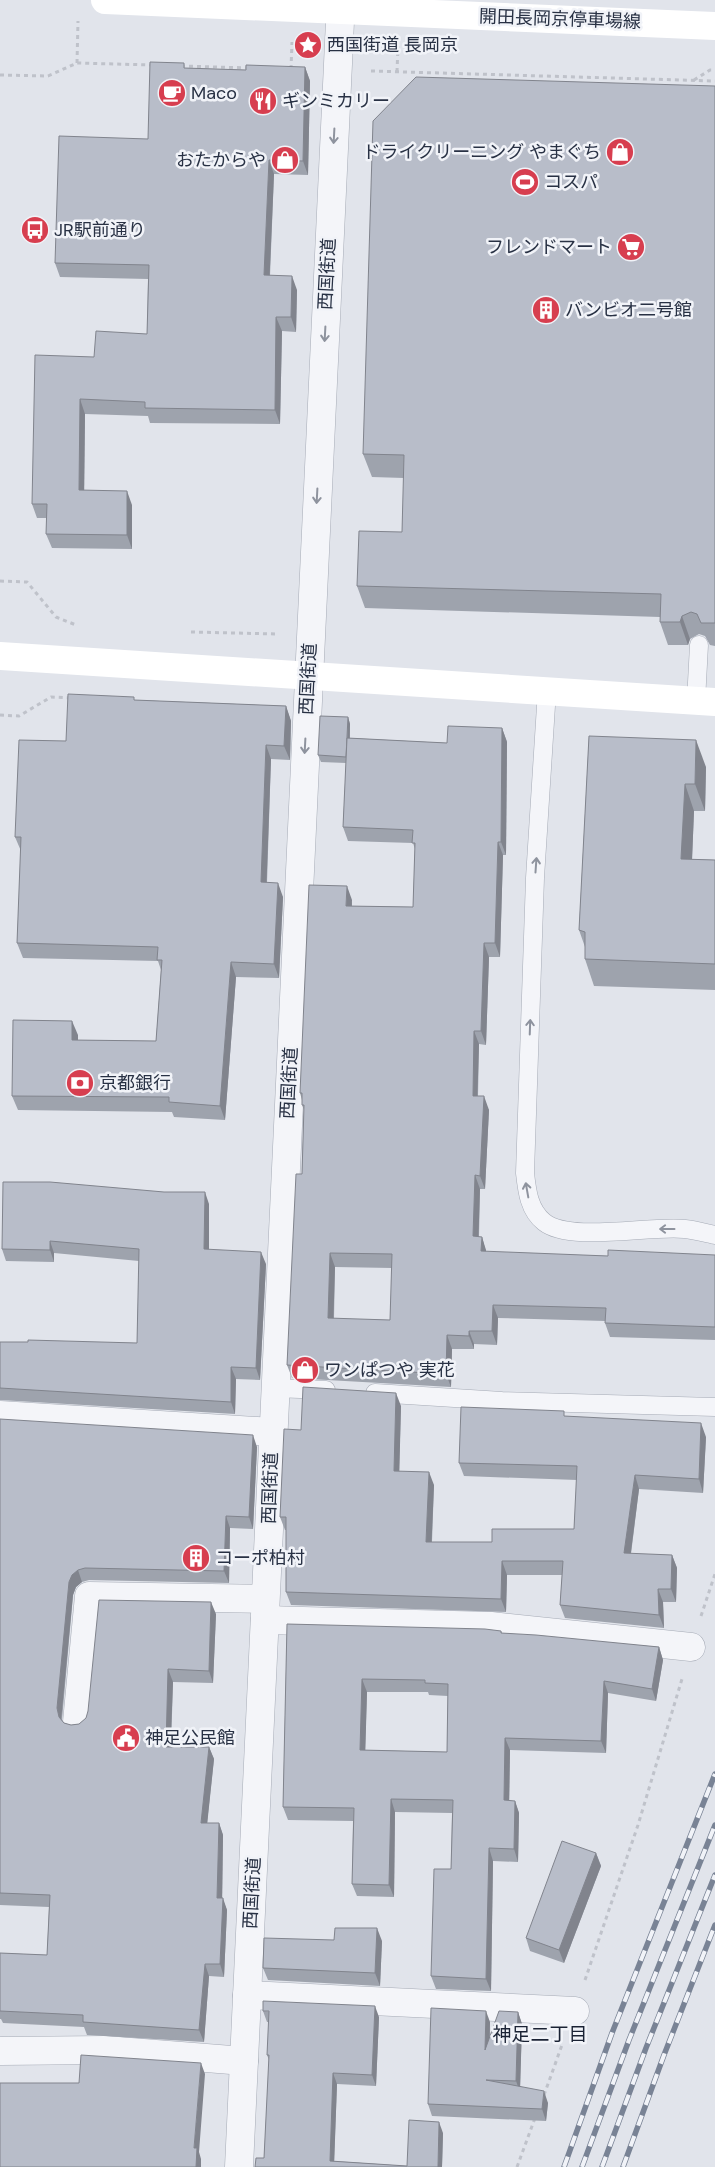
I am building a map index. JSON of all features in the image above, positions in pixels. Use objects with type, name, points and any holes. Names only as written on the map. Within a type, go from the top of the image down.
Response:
[{"type":"street","name":"開田長岡京停車場線","points":[[105,0],[340,5],[715,26]]},
{"type":"street","name":"西国街道","points":[[239,2167],[340,5]]},
{"type":"street","points":[[0,656],[706,701]]},
{"type":"street","points":[[0,1415],[272,1432]]},
{"type":"street","points":[[77,1722],[89,1596],[491,1626],[691,1647]]},
{"type":"street","points":[[247,1995],[575,2011]]},
{"type":"street","points":[[0,2051],[105,2050],[244,2061]]},
{"type":"lane","points":[[699,645],[706,701]]},
{"type":"lane","points":[[547,690],[535,878],[525,1173],[529,1202],[545,1223],[559,1228],[589,1233],[685,1228],[715,1235]]},
{"type":"lane","points":[[274,1388],[340,1391]]},
{"type":"lane","points":[[358,1392],[502,1401],[715,1407]]},
{"type":"path","points":[[77,63],[78,18]]},
{"type":"path","points":[[0,75],[48,76],[77,63],[155,65]]},
{"type":"path","points":[[174,66],[252,68]]},
{"type":"path","points":[[281,69],[715,81]]},
{"type":"path","points":[[694,80],[710,70],[715,70]]},
{"type":"path","points":[[0,581],[27,582],[56,617],[78,626]]},
{"type":"path","points":[[183,632],[310,635]]},
{"type":"path","points":[[0,715],[19,716],[51,697]]},
{"type":"path","points":[[541,2103],[575,2011],[638,1825],[691,1647],[715,1574]]},
{"type":"path","points":[[517,2167],[537,2112]]},
{"type":"building","points":[[150,62],[184,63],[184,68],[246,70],[246,65],[305,67],[303,161],[269,160],[264,275],[292,276],[291,317],[276,317],[275,410],[145,408],[145,402],[80,399],[79,490],[127,491],[127,535],[46,534],[47,504],[32,504],[35,355],[94,357],[96,331],[147,334],[149,265],[55,263],[59,136],[148,139]]},
{"type":"building","name":"バンビオ二号館","points":[[416,77],[715,86],[715,623],[701,623],[697,614],[691,612],[682,616],[680,622],[660,622],[661,594],[357,586],[359,531],[402,532],[404,455],[363,454],[373,121]]},
{"type":"building","points":[[68,694],[134,697],[134,700],[286,706],[284,746],[266,745],[261,882],[278,883],[274,964],[231,962],[220,1106],[169,1102],[169,1097],[12,1096],[13,1020],[72,1021],[72,1040],[156,1041],[162,960],[157,960],[158,947],[17,943],[21,837],[15,837],[19,740],[66,741]]},
{"type":"building","points":[[320,716],[348,717],[346,757],[318,755]]},
{"type":"building","points":[[448,726],[502,728],[501,842],[498,842],[495,943],[484,943],[481,1031],[474,1031],[473,1096],[484,1096],[480,1176],[475,1175],[473,1236],[482,1237],[481,1251],[608,1256],[608,1250],[715,1255],[715,1327],[605,1323],[606,1308],[493,1305],[492,1331],[469,1331],[469,1336],[447,1335],[446,1374],[287,1365],[296,1174],[302,1174],[304,1105],[302,1105],[302,1093],[300,1093],[309,885],[347,886],[346,906],[413,907],[415,843],[412,843],[413,830],[343,827],[347,738],[447,743]],"holes":[[[330,1253],[392,1254],[390,1320],[328,1318]]]},
{"type":"building","points":[[589,736],[696,740],[695,784],[685,784],[681,859],[715,860],[715,964],[585,959],[585,932],[579,930]]},
{"type":"building","points":[[3,1182],[50,1182],[164,1192],[205,1192],[204,1249],[261,1252],[256,1368],[231,1367],[231,1402],[0,1388],[0,1342],[28,1342],[28,1340],[137,1343],[139,1249],[50,1241],[50,1250],[2,1249]]},
{"type":"building","points":[[303,1387],[396,1393],[394,1471],[429,1472],[426,1542],[492,1542],[492,1529],[574,1529],[577,1466],[459,1463],[461,1407],[564,1411],[564,1416],[701,1423],[699,1479],[635,1475],[624,1553],[672,1555],[671,1589],[658,1589],[659,1615],[560,1605],[563,1561],[502,1561],[501,1599],[286,1592],[286,1517],[280,1517],[284,1429],[301,1430]]},
{"type":"building","points":[[0,1419],[253,1435],[249,1517],[226,1516],[224,1571],[85,1568],[78,1570],[72,1575],[69,1582],[57,1708],[59,1717],[64,1723],[71,1725],[79,1724],[86,1718],[99,1600],[211,1602],[209,1671],[168,1669],[166,1747],[209,1747],[201,1823],[219,1823],[217,1898],[223,1898],[220,1964],[205,1964],[199,2030],[83,2022],[83,2015],[0,2011],[0,1953],[47,1955],[50,1895],[0,1893]]},
{"type":"building","points":[[287,1624],[485,1629],[501,1631],[501,1633],[659,1647],[652,1689],[604,1681],[601,1741],[505,1738],[504,1800],[515,1801],[514,1849],[489,1848],[486,1979],[431,1976],[434,1869],[451,1869],[453,1800],[391,1799],[389,1885],[352,1884],[354,1808],[283,1807]],"holes":[[[362,1679],[425,1680],[425,1683],[448,1684],[447,1752],[360,1750]]]},
{"type":"building","points":[[562,1841],[596,1853],[559,1950],[526,1938]]},
{"type":"building","points":[[335,1928],[377,1928],[375,1973],[263,1968],[264,1938],[334,1940]]},
{"type":"building","points":[[263,2001],[375,2006],[372,2075],[333,2073],[330,2161],[407,2166],[409,2120],[439,2122],[438,2167],[255,2167],[256,2158],[264,2158],[269,2055],[267,2055],[269,2011],[263,2011]]},
{"type":"building","points":[[431,2008],[486,2011],[485,2050],[499,2011],[518,2012],[516,2081],[486,2080],[544,2091],[542,2109],[428,2104]]},
{"type":"building","points":[[81,2055],[201,2063],[194,2148],[197,2148],[196,2167],[0,2167],[0,2083],[79,2083]]},
{"type":"railway","points":[[564,2167],[612,2033],[715,1774]]},
{"type":"railway","points":[[582,2167],[629,2040],[715,1825]]},
{"type":"railway","points":[[602,2167],[646,2048],[715,1875]]},
{"type":"railway","points":[[623,2167],[715,1925]]},
{"type":"place","name":"西国街道 長岡京","points":[[308,45]]},
{"type":"place","name":"Maco","points":[[172,93]]},
{"type":"place","name":"ギンミカリー","points":[[263,101]]},
{"type":"place","name":"ドライクリーニング やまぐち","points":[[620,152]]},
{"type":"place","name":"おたからや","points":[[285,160]]},
{"type":"place","name":"コスパ","points":[[525,182]]},
{"type":"place","name":"JR駅前通り","points":[[35,230]]},
{"type":"place","name":"フレンドマート","points":[[631,247]]},
{"type":"place","name":"バンビオ二号館","points":[[546,310]]},
{"type":"place","name":"京都銀行","points":[[80,1083]]},
{"type":"place","name":"ワンぱつや 実花","points":[[305,1370]]},
{"type":"place","name":"コーポ柏村","points":[[196,1558]]},
{"type":"place","name":"神足公民館","points":[[126,1738]]},
{"type":"district","name":"神足二丁目","points":[[540,2034]]}]
